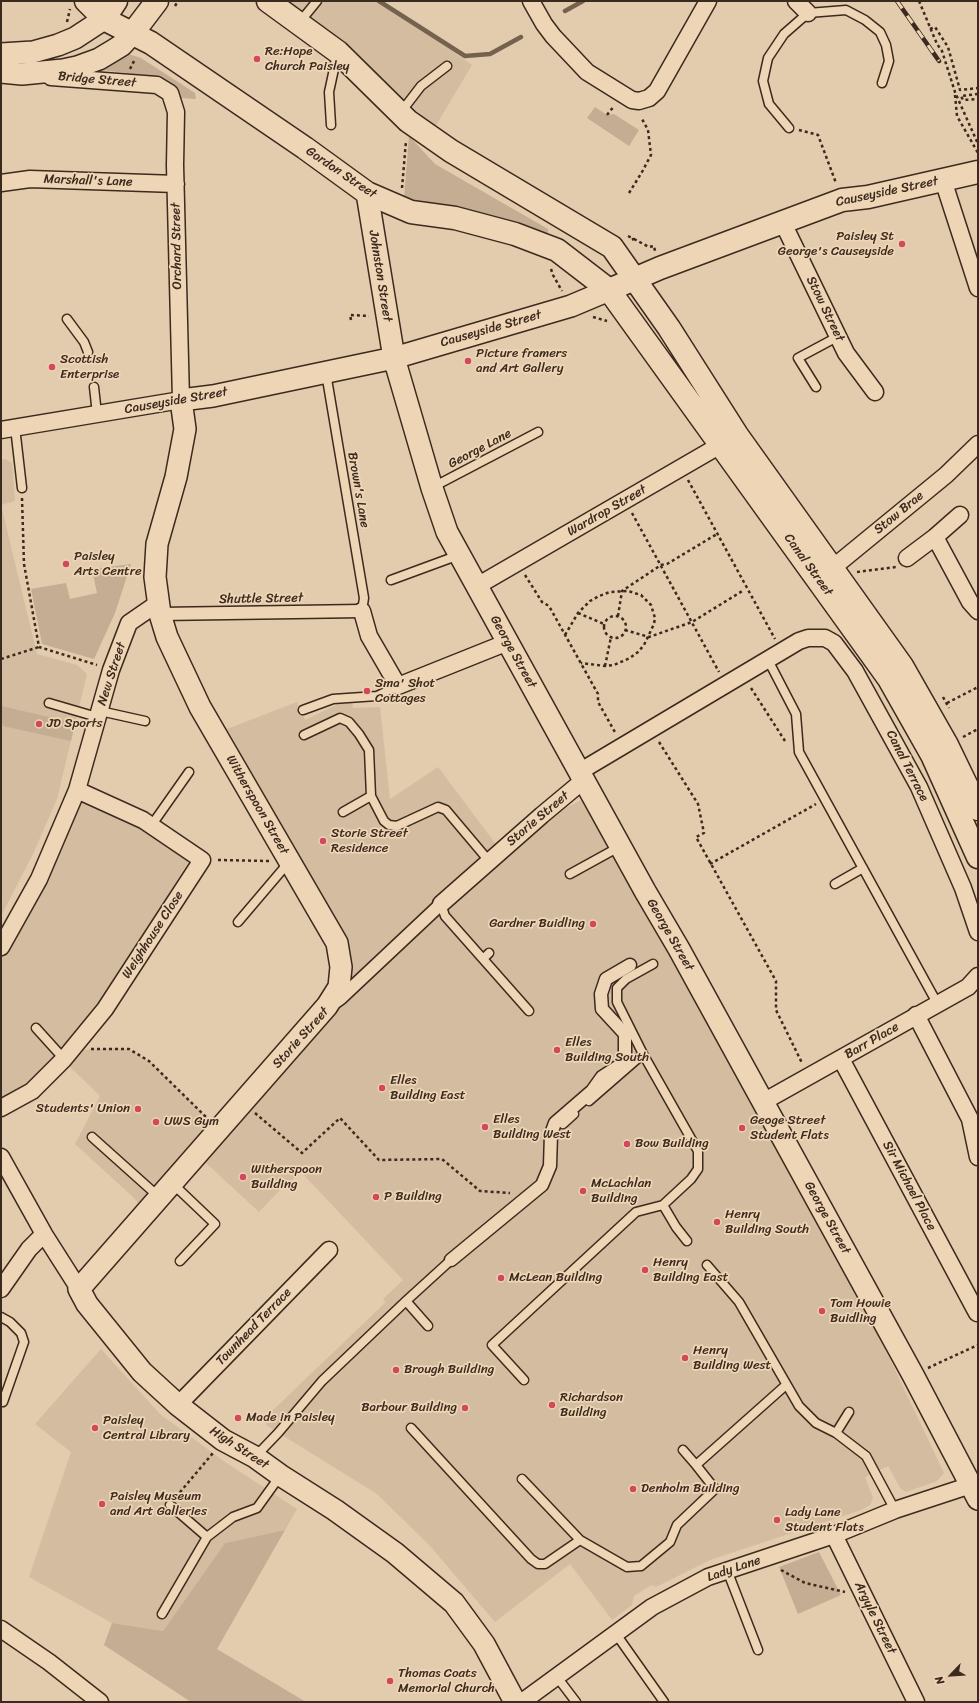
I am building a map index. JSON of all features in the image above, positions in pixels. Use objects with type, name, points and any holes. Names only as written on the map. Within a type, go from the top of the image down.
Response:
[{"type":"main road","name":"Gordon Street","points":[[86,1],[104,19],[151,43],[306,148],[367,193],[400,209],[455,218],[515,234],[557,250],[609,290]]},
{"type":"main road","points":[[104,19],[116,1]]},
{"type":"main road","points":[[132,34],[157,1]]},
{"type":"main road","points":[[268,1],[338,52],[404,117],[451,151],[612,247],[635,279]]},
{"type":"main road","name":"Causeyside Street","points":[[609,290],[842,200],[868,197],[972,174]]},
{"type":"main road","name":"Canal Street","points":[[635,279],[729,440]]},
{"type":"main road","name":"Canal Street","points":[[609,290],[729,440],[826,574],[902,666],[948,745],[978,809]]},
{"type":"main road","name":"Canal Street","points":[[826,574],[889,679],[932,755],[978,857]]},
{"type":"street","points":[[531,1],[544,24],[578,64],[587,72],[632,100],[644,100],[657,91],[708,1]]},
{"type":"street","points":[[796,1],[808,13]]},
{"type":"street","points":[[1,54],[34,52],[58,45],[75,38],[104,19]]},
{"type":"street","name":"Bridge Street","points":[[22,74],[62,70],[77,67],[99,59],[122,45],[132,34]]},
{"type":"street","name":"Bridge Street","points":[[1,72],[157,85],[170,93]]},
{"type":"street","name":"Orchard Street","points":[[170,93],[176,112],[176,184],[181,400]]},
{"type":"street","name":"Marshall's Lane","points":[[1,183],[30,179],[176,184]]},
{"type":"street","points":[[943,180],[978,288]]},
{"type":"street","name":"Johnston Street","points":[[367,193],[394,358]]},
{"type":"street","name":"Stow Street","points":[[783,222],[846,353],[875,392]]},
{"type":"street","name":"Causeyside Street","points":[[8,428],[213,396],[394,358],[571,306],[609,290]]},
{"type":"street","name":"George Street","points":[[394,358],[432,488],[447,532],[913,1375],[974,1492]]},
{"type":"street","points":[[159,609],[155,577],[157,544],[176,477],[184,429],[181,400]]},
{"type":"street","name":"Wardrop Street","points":[[477,586],[729,440]]},
{"type":"street","name":"Stow Brae","points":[[826,574],[946,475],[978,444]]},
{"type":"street","points":[[907,558],[935,537],[960,515]]},
{"type":"street","points":[[935,537],[970,602],[978,611]]},
{"type":"street","name":"Shuttle Street","points":[[159,609],[362,611]]},
{"type":"street","name":"New Street","points":[[1,947],[39,879],[77,790],[111,670],[129,623],[159,609]]},
{"type":"street","name":"Witherspoon Street","points":[[159,609],[167,637],[200,707],[337,943],[341,967],[338,987],[327,1006]]},
{"type":"street","points":[[362,611],[369,636],[398,686],[508,642]]},
{"type":"street","name":"Canal Terrace","points":[[799,641],[808,638],[825,638],[834,643],[855,671],[919,787],[963,888],[978,932]]},
{"type":"street","name":"Storie Street","points":[[79,1289],[218,1128],[327,1006],[341,998],[441,904],[582,776],[623,746],[744,676],[799,641]]},
{"type":"street","points":[[77,790],[143,820],[202,860]]},
{"type":"street","name":"Weighhouse Close","points":[[1,1108],[32,1091],[68,1054],[118,990],[202,860]]},
{"type":"street","points":[[451,1260],[542,1185],[550,1166],[551,1134],[555,1123],[592,1092],[602,1077],[625,1062],[625,1034],[602,1009],[601,994],[606,979],[630,965]]},
{"type":"street","name":"Barr Place","points":[[763,1102],[968,986],[978,976]]},
{"type":"street","points":[[916,1015],[970,1119],[978,1157]]},
{"type":"street","name":"Sir Michael Place","points":[[841,1058],[977,1313]]},
{"type":"street","name":"High Street","points":[[1,1158],[44,1234],[96,1316],[142,1372],[178,1405],[223,1440],[255,1457],[335,1510],[395,1553],[454,1603],[484,1644],[515,1702]]},
{"type":"street","points":[[1,1289],[29,1249],[44,1234]]},
{"type":"street","name":"Townhead Terrace","points":[[178,1405],[329,1250]]},
{"type":"street","name":"Lady Lane","points":[[522,1702],[652,1607],[708,1576],[834,1535],[896,1510],[974,1492]]},
{"type":"street","name":"Argyle Street","points":[[834,1535],[916,1702]]},
{"type":"street","points":[[1,1629],[49,1662],[100,1702]]},
{"type":"lane","points":[[299,24],[317,1]]},
{"type":"lane","points":[[789,128],[769,104],[763,81],[768,58],[784,34],[808,13],[846,10],[865,20],[880,32],[886,45],[889,61],[882,83]]},
{"type":"lane","points":[[331,125],[329,92],[338,52]]},
{"type":"lane","points":[[404,117],[421,86],[447,66]]},
{"type":"lane","points":[[67,319],[84,342],[88,352]]},
{"type":"lane","points":[[816,387],[798,358],[839,336]]},
{"type":"lane","name":"Brown's Lane","points":[[326,373],[364,598],[362,611]]},
{"type":"lane","points":[[94,387],[97,414]]},
{"type":"lane","points":[[8,428],[22,488]]},
{"type":"lane","name":"George Lane","points":[[432,488],[538,432]]},
{"type":"lane","points":[[391,580],[459,555]]},
{"type":"lane","points":[[775,656],[796,714],[799,752],[824,800],[937,1003]]},
{"type":"lane","points":[[303,710],[333,699],[377,696],[398,686]]},
{"type":"lane","points":[[49,703],[98,714],[145,721]]},
{"type":"lane","points":[[304,735],[340,718],[349,722],[369,750],[371,796],[384,821],[389,825],[397,826],[438,806],[446,810],[489,861]]},
{"type":"lane","points":[[151,826],[189,772]]},
{"type":"lane","points":[[343,812],[371,796]]},
{"type":"lane","points":[[570,874],[620,846]]},
{"type":"lane","points":[[238,922],[289,862]]},
{"type":"lane","points":[[835,884],[863,868]]},
{"type":"lane","points":[[441,904],[445,916],[486,956],[529,1011]]},
{"type":"lane","points":[[524,1380],[492,1345],[636,1212],[663,1205],[692,1179],[698,1169],[698,1151],[643,1054],[617,1002],[617,988],[626,979],[653,964]]},
{"type":"lane","points":[[36,1028],[68,1054]]},
{"type":"lane","points":[[564,1124],[643,1054]]},
{"type":"lane","points":[[92,1137],[214,1224],[180,1261]]},
{"type":"lane","points":[[663,1205],[676,1227],[687,1241]]},
{"type":"lane","points":[[255,1457],[322,1381],[451,1260]]},
{"type":"lane","points":[[707,1265],[739,1302],[799,1406],[816,1423],[836,1433],[866,1456],[896,1510]]},
{"type":"lane","points":[[406,1301],[428,1326]]},
{"type":"lane","points":[[1,1317],[10,1322],[21,1333],[24,1342],[3,1402]]},
{"type":"lane","points":[[696,1465],[786,1385]]},
{"type":"lane","points":[[836,1433],[849,1412]]},
{"type":"lane","points":[[411,1428],[531,1559],[538,1564],[545,1564],[580,1540]]},
{"type":"lane","points":[[522,1479],[580,1540],[627,1566],[641,1566],[670,1542],[677,1524],[715,1489],[683,1450]]},
{"type":"lane","points":[[162,1614],[207,1537],[233,1517],[257,1508],[280,1475]]},
{"type":"lane","points":[[170,1505],[207,1537]]},
{"type":"lane","points":[[726,1570],[758,1650]]},
{"type":"lane","points":[[616,1634],[664,1702]]},
{"type":"lane","points":[[557,1677],[576,1702]]},
{"type":"path","points":[[918,1],[930,29],[942,51],[955,92],[978,144]]},
{"type":"path","points":[[930,29],[935,27],[948,47],[960,90],[978,88]]},
{"type":"path","points":[[955,92],[957,116],[978,153]]},
{"type":"path","points":[[978,94],[961,96],[963,100],[978,99]]},
{"type":"path","points":[[629,193],[651,155],[648,130],[632,100]]},
{"type":"path","points":[[400,209],[404,117]]},
{"type":"path","points":[[789,128],[818,135],[842,200]]},
{"type":"path","points":[[351,320],[350,315],[370,316]]},
{"type":"path","points":[[681,468],[717,534],[775,656]]},
{"type":"path","points":[[22,488],[24,564],[39,647]]},
{"type":"path","points":[[626,500],[727,686]]},
{"type":"path","points":[[618,616],[622,591],[661,565],[667,564],[717,534]]},
{"type":"path","points":[[518,563],[542,602],[549,606],[566,635],[598,694],[598,702],[623,746]]},
{"type":"path","points":[[625,630],[649,636],[692,622],[744,590]]},
{"type":"path","points":[[566,635],[578,613],[590,601],[599,596],[628,591],[641,595],[651,605],[655,618],[654,624],[644,645],[630,658],[622,663],[605,666],[581,664]]},
{"type":"path","points":[[578,613],[604,624]]},
{"type":"path","points":[[618,616],[625,622],[625,630],[620,636],[611,637],[605,632],[604,624],[609,617],[618,616]]},
{"type":"path","points":[[605,666],[611,637]]},
{"type":"path","points":[[1,659],[39,647],[111,670]]},
{"type":"path","points":[[744,676],[791,749],[799,752]]},
{"type":"path","points":[[947,703],[978,687]]},
{"type":"path","points":[[963,737],[978,729]]},
{"type":"path","points":[[651,730],[698,804],[704,832],[696,837],[776,981],[776,1010],[809,1076]]},
{"type":"path","points":[[710,864],[824,800]]},
{"type":"path","points":[[202,860],[289,862]]},
{"type":"path","points":[[68,1054],[112,1048],[129,1049],[148,1061],[218,1128]]},
{"type":"path","points":[[242,1102],[302,1153],[340,1118],[379,1160],[442,1159],[480,1191],[530,1195]]},
{"type":"path","points":[[913,1375],[978,1345]]},
{"type":"path","points":[[170,1505],[223,1440]]},
{"type":"path","points":[[761,1559],[806,1583],[864,1596]]},
{"type":"shaded area","points":[[288,1],[382,1],[472,65],[435,127],[350,48]]},
{"type":"shaded area","points":[[122,52],[141,58],[195,93],[196,99],[180,98],[175,88],[169,81],[161,77],[91,69]]},
{"type":"shaded area","points":[[595,107],[607,115],[614,114],[639,130],[629,146],[587,118]]},
{"type":"shaded area","points":[[409,136],[435,164],[548,229],[548,234],[547,235],[404,198]]},
{"type":"shaded area","points":[[5,459],[12,463],[15,501],[1,505],[1,460]]},
{"type":"shaded area","points":[[1,505],[37,654],[77,665],[87,674],[57,799],[33,854],[1,916]]},
{"type":"shaded area","points":[[131,564],[115,613],[94,659],[42,644],[31,589],[66,583],[70,599],[97,593],[92,569]]},
{"type":"shaded area","points":[[341,701],[352,701],[353,708],[380,707],[390,799],[438,767],[501,851],[551,815],[584,799],[831,1235],[944,1473],[937,1481],[906,1492],[901,1489],[888,1466],[865,1477],[873,1498],[870,1505],[861,1510],[710,1560],[656,1587],[651,1585],[634,1596],[632,1605],[612,1620],[570,1564],[495,1622],[430,1546],[377,1494],[266,1425],[271,1412],[386,1302],[383,1299],[403,1280],[301,1172],[279,1191],[259,1212],[206,1163],[151,1217],[133,1197],[75,1144],[100,1096],[67,1064],[81,1050],[112,1048],[129,1049],[149,1061],[218,1128],[341,998],[347,947],[227,729],[297,702],[305,720]]},
{"type":"shaded area","name":"JD Sports","points":[[1,706],[75,723],[71,741],[3,726]]},
{"type":"shaded area","points":[[83,795],[192,856],[99,1007],[51,1068],[1,1105],[1,953]]},
{"type":"shaded area","points":[[101,1349],[160,1414],[225,1462],[297,1509],[285,1530],[225,1543],[163,1631],[112,1623],[29,1577],[71,1452],[35,1424]]},
{"type":"shaded area","points":[[285,1530],[217,1649],[306,1702],[191,1702],[104,1645],[112,1623],[163,1631],[225,1543]]},
{"type":"shaded area","points":[[819,1552],[841,1595],[798,1614],[779,1567]]},
{"type":"waterway","points":[[379,1],[465,56],[490,54],[521,37]]},
{"type":"waterway","points":[[565,11],[583,1]]},
{"type":"railway","points":[[897,1],[939,61]]},
{"type":"place","name":"Re:Hope Church Paisley","points":[[257,59]]},
{"type":"place","name":"Paisley St George's Causeyside","points":[[902,244]]},
{"type":"place","name":"Picture framers and Art Gallery","points":[[468,361]]},
{"type":"place","name":"Scottish Enterprise","points":[[52,367]]},
{"type":"place","name":"Paisley Arts Centre","points":[[66,564]]},
{"type":"place","name":"Sma' Shot Cottages","points":[[367,691]]},
{"type":"place","name":"JD Sports","points":[[39,724]]},
{"type":"place","name":"Storie Street Residence","points":[[323,841]]},
{"type":"place","name":"Gardner Buidling","points":[[593,924]]},
{"type":"place","name":"Elles Building South","points":[[557,1050]]},
{"type":"place","name":"Elles Building East","points":[[382,1088]]},
{"type":"place","name":"Students' Union","points":[[138,1109]]},
{"type":"place","name":"UWS Gym","points":[[156,1122]]},
{"type":"place","name":"Elles Building West","points":[[485,1127]]},
{"type":"place","name":"Geoge Street Student Flats","points":[[742,1128]]},
{"type":"place","name":"Bow Building","points":[[627,1144]]},
{"type":"place","name":"Witherspoon Building","points":[[243,1177]]},
{"type":"place","name":"McLachlan Building","points":[[583,1191]]},
{"type":"place","name":"P Building","points":[[376,1197]]},
{"type":"place","name":"Henry Building South","points":[[717,1222]]},
{"type":"place","name":"Henry Building East","points":[[645,1270]]},
{"type":"place","name":"McLean Building","points":[[501,1278]]},
{"type":"place","name":"Tom Howie Buidling","points":[[822,1311]]},
{"type":"place","name":"Henry Building West","points":[[685,1358]]},
{"type":"place","name":"Brough Building","points":[[396,1370]]},
{"type":"place","name":"Richardson Building","points":[[552,1405]]},
{"type":"place","name":"Barbour Building","points":[[465,1408]]},
{"type":"place","name":"Made in Paisley","points":[[238,1418]]},
{"type":"place","name":"Paisley Central Library","points":[[95,1428]]},
{"type":"place","name":"Denholm Building","points":[[633,1489]]},
{"type":"place","name":"Paisley Museum and Art Galleries","points":[[102,1504]]},
{"type":"place","name":"Lady Lane Student Flats","points":[[777,1520]]},
{"type":"place","name":"Thomas Coats Memorial Church","points":[[390,1681]]}]
